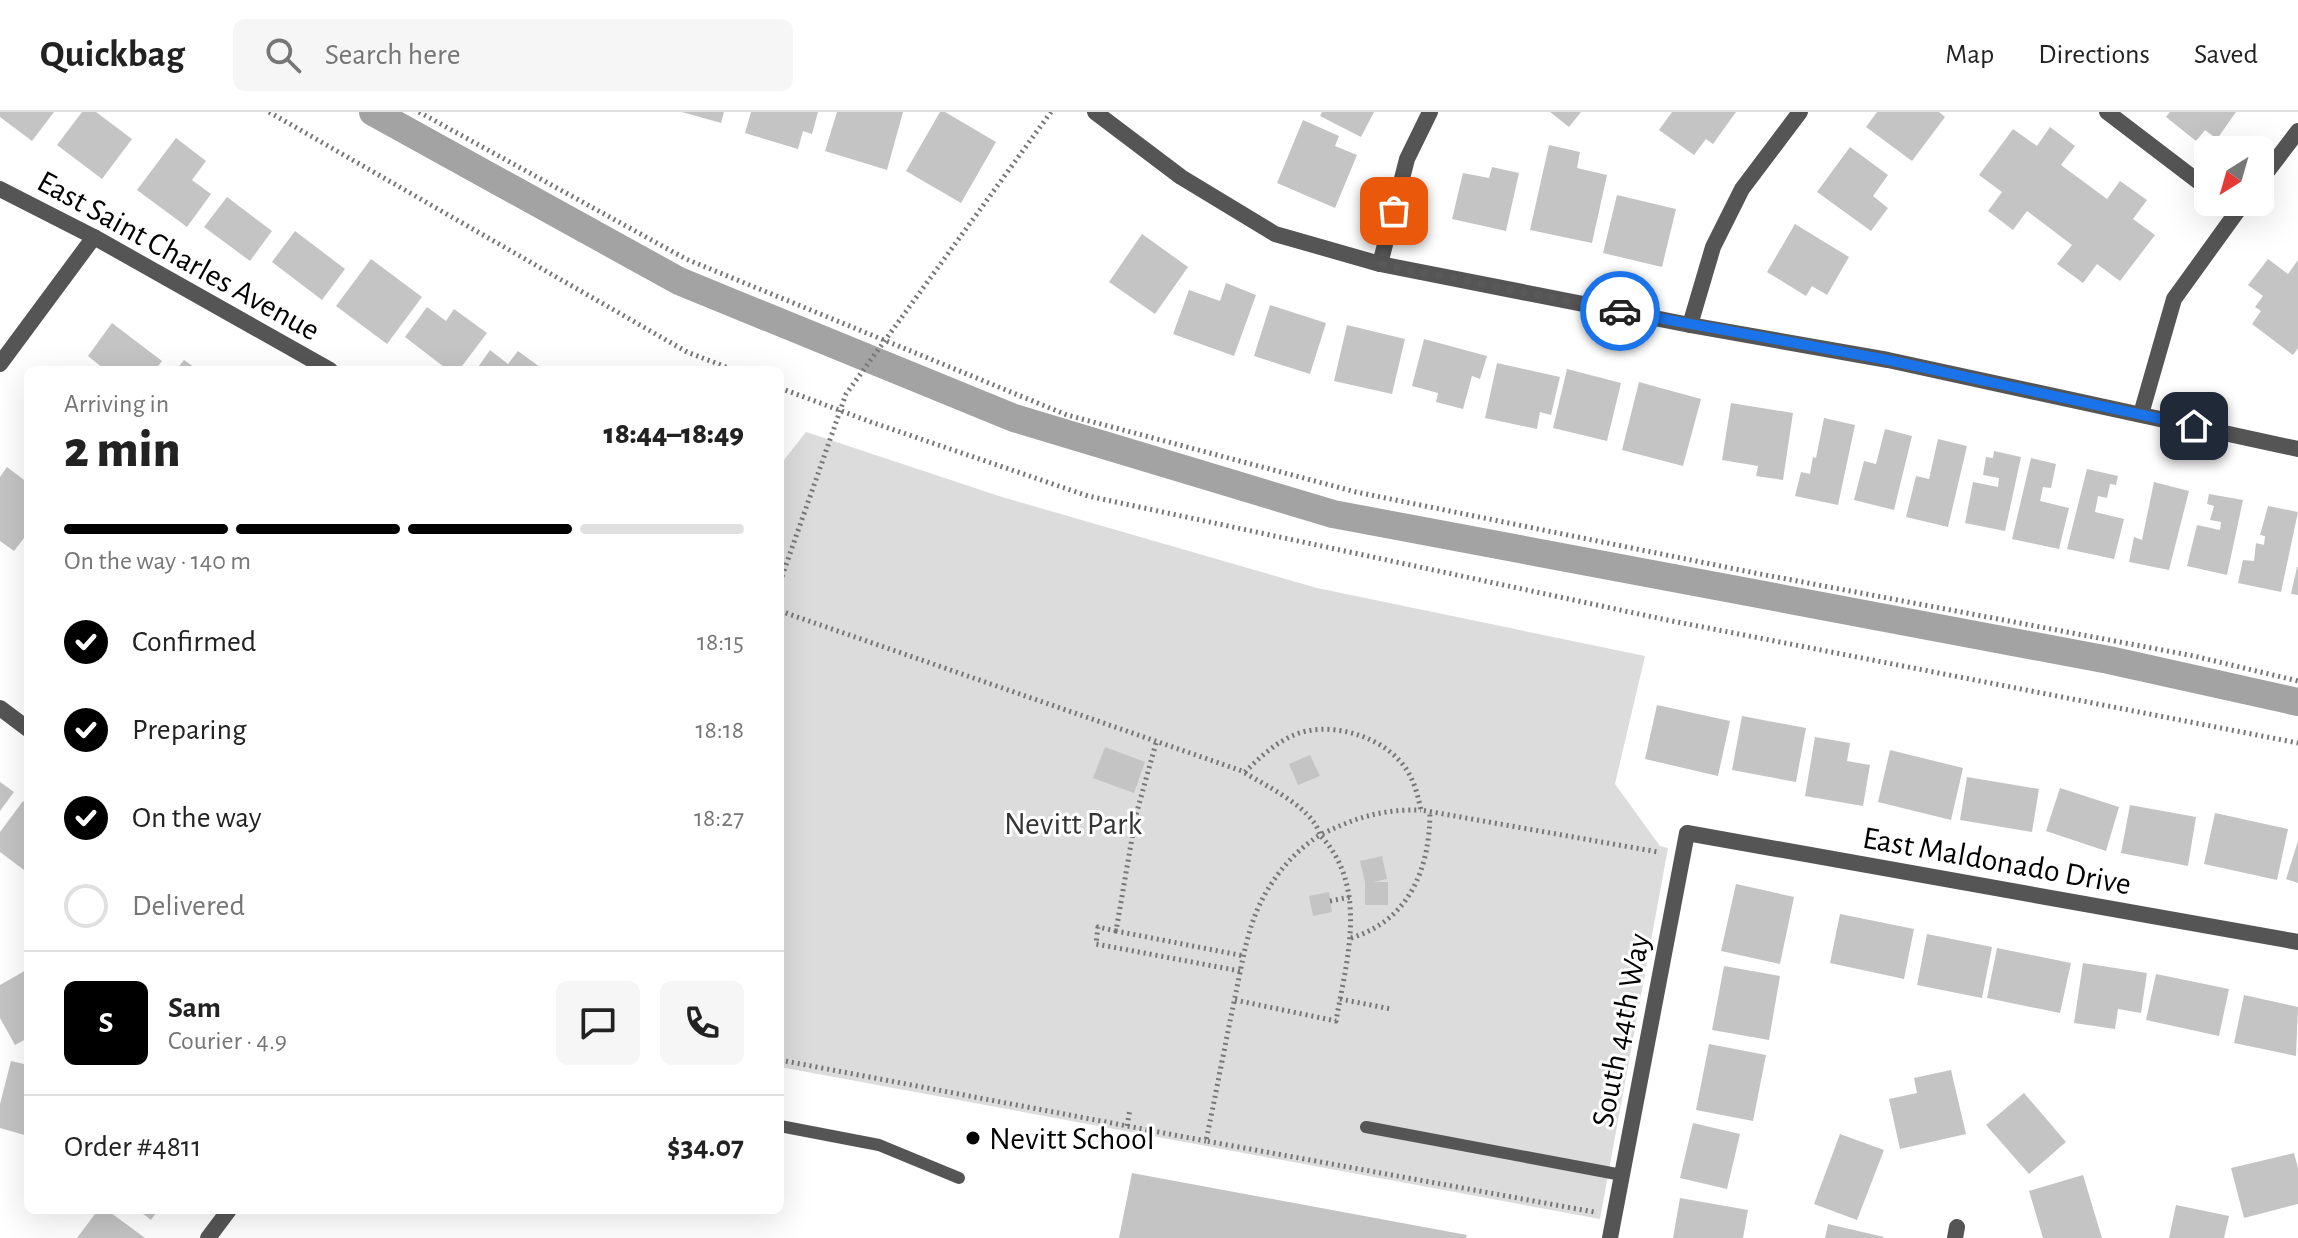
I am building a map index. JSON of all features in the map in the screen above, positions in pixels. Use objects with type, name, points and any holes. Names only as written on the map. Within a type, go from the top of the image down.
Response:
[{"type":"street","points":[[1095,112],[1181,177],[1275,234],[1380,264],[1888,360],[2298,449]]},
{"type":"street","points":[[1380,264],[1407,159],[1430,112]]},
{"type":"street","points":[[1690,325],[1713,247],[1742,189],[1800,112]]},
{"type":"street","points":[[2107,112],[2127,118],[2194,177]]},
{"type":"street","points":[[2274,163],[2298,131]]},
{"type":"street","name":"East Saint Charles Avenue","points":[[0,189],[94,237],[323,366]]},
{"type":"street","points":[[2141,414],[2174,299],[2229,216]]},
{"type":"street","points":[[0,364],[94,237]]},
{"type":"street","points":[[0,708],[24,726]]},
{"type":"street","name":"East Maldonado Drive","points":[[1687,833],[2298,942]]},
{"type":"street","name":"South 44th Way","points":[[1610,1238],[1687,833]]},
{"type":"street","points":[[208,1238],[226,1214]]},
{"type":"lane","points":[[784,1127],[879,1145],[959,1178]]},
{"type":"lane","points":[[1366,1127],[1622,1175]]},
{"type":"path","points":[[269,112],[687,352],[724,366]]},
{"type":"path","points":[[419,112],[686,259],[1067,415],[1356,492],[1755,573],[2194,656],[2298,681]]},
{"type":"path","points":[[784,571],[846,394],[1051,112]]},
{"type":"path","points":[[784,389],[1088,496],[1667,620],[2298,743]]},
{"type":"path","points":[[784,612],[1245,772],[1296,804],[1317,825],[1320,835],[1338,859],[1350,897],[1351,938],[1336,1021],[1235,1000]]},
{"type":"path","points":[[1245,772],[1259,758],[1296,734],[1316,730],[1344,731],[1370,741],[1397,757],[1412,780],[1421,810]]},
{"type":"path","points":[[1116,931],[1136,815],[1156,743]]},
{"type":"path","points":[[1206,1141],[1250,931],[1262,898],[1279,873],[1307,843],[1344,822],[1371,813],[1421,810],[1658,852]]},
{"type":"path","points":[[1351,938],[1365,934],[1379,924],[1411,894],[1427,852],[1430,811]]},
{"type":"path","points":[[1330,901],[1350,897]]},
{"type":"path","points":[[1240,971],[1096,944],[1098,927],[1244,956]]},
{"type":"path","points":[[1340,999],[1391,1009]]},
{"type":"path","points":[[784,1061],[1599,1213]]},
{"type":"path","points":[[1127,1126],[1130,1109]]},
{"type":"green space","name":"Nevitt Park","points":[[806,432],[1002,497],[1317,588],[1645,656],[1615,784],[1660,846],[1668,848],[1600,1219],[784,1068],[784,460]]},
{"type":"building","points":[[0,112],[54,112],[32,141],[0,117]]},
{"type":"building","points":[[82,112],[96,112],[132,139],[102,179],[57,145]]},
{"type":"building","points":[[682,112],[724,112],[721,123]]},
{"type":"building","points":[[751,112],[818,112],[812,134],[803,131],[798,149],[745,133]]},
{"type":"building","points":[[837,112],[903,112],[887,170],[825,151]]},
{"type":"building","points":[[940,112],[996,142],[961,203],[906,171]]},
{"type":"building","points":[[1322,112],[1374,112],[1361,137],[1320,116]]},
{"type":"building","points":[[1550,112],[1581,112],[1569,127]]},
{"type":"building","points":[[1672,112],[1736,112],[1713,144],[1706,139],[1694,155],[1659,130]]},
{"type":"building","points":[[1877,112],[1939,112],[1945,117],[1912,161],[1866,127]]},
{"type":"building","points":[[2170,112],[2236,112],[2219,136],[2205,130],[2200,136],[2194,136],[2194,139],[2166,117]]},
{"type":"building","points":[[1303,120],[1339,136],[1335,146],[1357,155],[1335,208],[1277,183]]},
{"type":"building","points":[[2050,127],[2075,146],[2061,165],[2107,199],[2120,181],[2147,200],[2133,219],[2155,235],[2120,281],[2097,264],[2083,283],[2057,264],[2072,245],[2027,211],[2013,230],[1988,211],[2002,192],[1979,175],[2013,129],[2037,146]]},
{"type":"building","points":[[176,138],[206,161],[192,180],[211,194],[187,227],[137,190]]},
{"type":"building","points":[[1549,145],[1580,152],[1577,168],[1607,175],[1592,243],[1530,230]]},
{"type":"building","points":[[1850,147],[1888,175],[1873,196],[1888,208],[1871,231],[1817,192]]},
{"type":"building","points":[[1492,167],[1519,173],[1506,231],[1452,219],[1463,173],[1489,178]]},
{"type":"building","points":[[1617,195],[1676,209],[1662,267],[1603,253]]},
{"type":"building","points":[[227,197],[272,231],[250,261],[204,227]]},
{"type":"building","points":[[1795,224],[1849,257],[1827,295],[1812,286],[1806,296],[1767,272]]},
{"type":"building","points":[[295,231],[345,269],[322,300],[272,262]]},
{"type":"building","points":[[1142,234],[1188,267],[1155,314],[1109,282]]},
{"type":"building","points":[[371,259],[422,297],[387,344],[336,306]]},
{"type":"building","points":[[2268,259],[2288,274],[2298,260],[2298,348],[2293,355],[2252,324],[2261,311],[2255,307],[2263,296],[2248,285]]},
{"type":"building","points":[[1226,283],[1256,295],[1234,356],[1173,334],[1189,290],[1220,301]]},
{"type":"building","points":[[1270,305],[1326,323],[1310,374],[1254,356]]},
{"type":"building","points":[[427,307],[446,321],[454,309],[487,333],[462,366],[443,366],[405,337]]},
{"type":"building","points":[[112,323],[162,361],[158,366],[100,366],[88,356]]},
{"type":"building","points":[[1347,325],[1405,339],[1392,394],[1334,381]]},
{"type":"building","points":[[1424,339],[1487,356],[1480,379],[1472,376],[1463,409],[1436,402],[1438,393],[1412,386]]},
{"type":"building","points":[[490,350],[508,364],[518,351],[539,366],[479,366]]},
{"type":"building","points":[[1497,363],[1560,377],[1551,415],[1540,412],[1537,429],[1485,418]]},
{"type":"building","points":[[1567,369],[1621,383],[1607,441],[1553,428]]},
{"type":"building","points":[[1639,382],[1701,399],[1683,466],[1622,450]]},
{"type":"building","points":[[1731,403],[1793,413],[1783,480],[1756,476],[1758,466],[1722,460]]},
{"type":"building","points":[[1824,418],[1855,425],[1838,505],[1795,496],[1801,472],[1810,474],[1813,457],[1816,458]]},
{"type":"building","points":[[1885,429],[1912,436],[1894,510],[1854,500],[1864,461],[1876,464]]},
{"type":"building","points":[[1938,439],[1967,446],[1948,527],[1906,517],[1916,476],[1929,479]]},
{"type":"building","points":[[1994,451],[2021,457],[2005,531],[1965,523],[1973,482],[1998,487],[1999,478],[1983,475],[1986,457],[1993,458]]},
{"type":"building","points":[[2031,458],[2056,464],[2051,488],[2043,487],[2040,501],[2069,508],[2059,549],[2012,539]]},
{"type":"building","points":[[7,467],[24,480],[24,538],[14,551],[0,541],[0,477]]},
{"type":"building","points":[[2087,469],[2118,476],[2116,485],[2110,484],[2107,498],[2098,496],[2095,512],[2124,519],[2114,559],[2067,549]]},
{"type":"building","points":[[2154,482],[2189,491],[2169,570],[2129,562],[2134,537],[2142,540]]},
{"type":"building","points":[[2209,494],[2243,500],[2227,575],[2187,566],[2197,525],[2220,530],[2221,522],[2210,520],[2214,506],[2207,504]]},
{"type":"building","points":[[2268,506],[2298,512],[2281,592],[2238,583],[2243,560],[2254,561],[2256,543],[2264,545],[2265,536],[2260,535]]},
{"type":"building","points":[[2298,567],[2298,595],[2291,594]]},
{"type":"building","points":[[1657,705],[1730,721],[1718,776],[1645,759]]},
{"type":"building","points":[[1742,716],[1806,728],[1796,782],[1732,770]]},
{"type":"building","points":[[1815,737],[1850,743],[1847,761],[1870,765],[1863,806],[1805,796]]},
{"type":"building","points":[[1105,747],[1145,762],[1134,793],[1093,778]]},
{"type":"building","points":[[1890,750],[1963,768],[1951,820],[1878,802]]},
{"type":"building","points":[[1310,755],[1320,776],[1298,785],[1289,764]]},
{"type":"building","points":[[1967,777],[2039,789],[2032,832],[1960,820]]},
{"type":"building","points":[[0,782],[14,792],[0,811]]},
{"type":"building","points":[[2060,788],[2119,807],[2106,851],[2046,831]]},
{"type":"building","points":[[23,801],[24,870],[0,852],[0,832]]},
{"type":"building","points":[[2130,805],[2196,817],[2188,866],[2121,853]]},
{"type":"building","points":[[2215,813],[2288,829],[2277,880],[2204,864]]},
{"type":"building","points":[[2298,841],[2298,883],[2286,879]]},
{"type":"building","points":[[1382,856],[1387,879],[1373,882],[1388,882],[1388,905],[1365,905],[1365,882],[1360,861]]},
{"type":"building","points":[[1736,884],[1794,897],[1780,964],[1721,951]]},
{"type":"building","points":[[1329,892],[1332,912],[1313,916],[1309,896]]},
{"type":"building","points":[[1840,914],[1914,929],[1904,979],[1830,963]]},
{"type":"building","points":[[1927,934],[1992,947],[1982,998],[1917,985]]},
{"type":"building","points":[[1997,948],[2071,963],[2060,1013],[1987,998]]},
{"type":"building","points":[[2083,963],[2147,973],[2141,1013],[2118,1009],[2115,1029],[2074,1023]]},
{"type":"building","points":[[1724,966],[1780,976],[1769,1040],[1712,1030]]},
{"type":"building","points":[[24,971],[24,1040],[15,1045],[0,1018],[0,985]]},
{"type":"building","points":[[2156,974],[2229,989],[2219,1036],[2146,1020]]},
{"type":"building","points":[[2244,995],[2298,1007],[2296,1056],[2234,1043]]},
{"type":"building","points":[[1709,1044],[1766,1055],[1753,1121],[1696,1110]]},
{"type":"building","points":[[11,1061],[24,1064],[24,1135],[0,1128],[0,1104]]},
{"type":"building","points":[[1951,1070],[1966,1134],[1900,1149],[1889,1099],[1917,1093],[1914,1078]]},
{"type":"building","points":[[2024,1093],[2066,1142],[2029,1174],[1986,1125]]},
{"type":"building","points":[[1693,1123],[1740,1134],[1727,1189],[1680,1178]]},
{"type":"building","points":[[1840,1134],[1884,1150],[1857,1220],[1814,1204]]},
{"type":"building","points":[[2294,1153],[2298,1168],[2298,1204],[2244,1218],[2231,1168]]},
{"type":"building","points":[[1132,1173],[1467,1235],[1466,1238],[1119,1238]]},
{"type":"building","points":[[2083,1175],[2102,1238],[2043,1238],[2029,1191]]},
{"type":"building","points":[[1680,1198],[1748,1210],[1743,1238],[1673,1238]]},
{"type":"building","points":[[2176,1205],[2229,1216],[2224,1238],[2169,1238]]},
{"type":"building","points":[[95,1214],[112,1214],[145,1238],[77,1238]]},
{"type":"building","points":[[1828,1224],[1884,1237],[1825,1238]]},
{"type":"waterway","points":[[373,112],[679,281],[1014,418],[1333,514],[2109,660],[2298,702]]},
{"type":"way so far","points":[[1394,211],[1380,264],[1620,311]]},
{"type":"place","name":"Nevitt School","points":[[973,1138]]},
{"type":"route","points":[[1620,311],[1888,360],[2194,426]]}]
